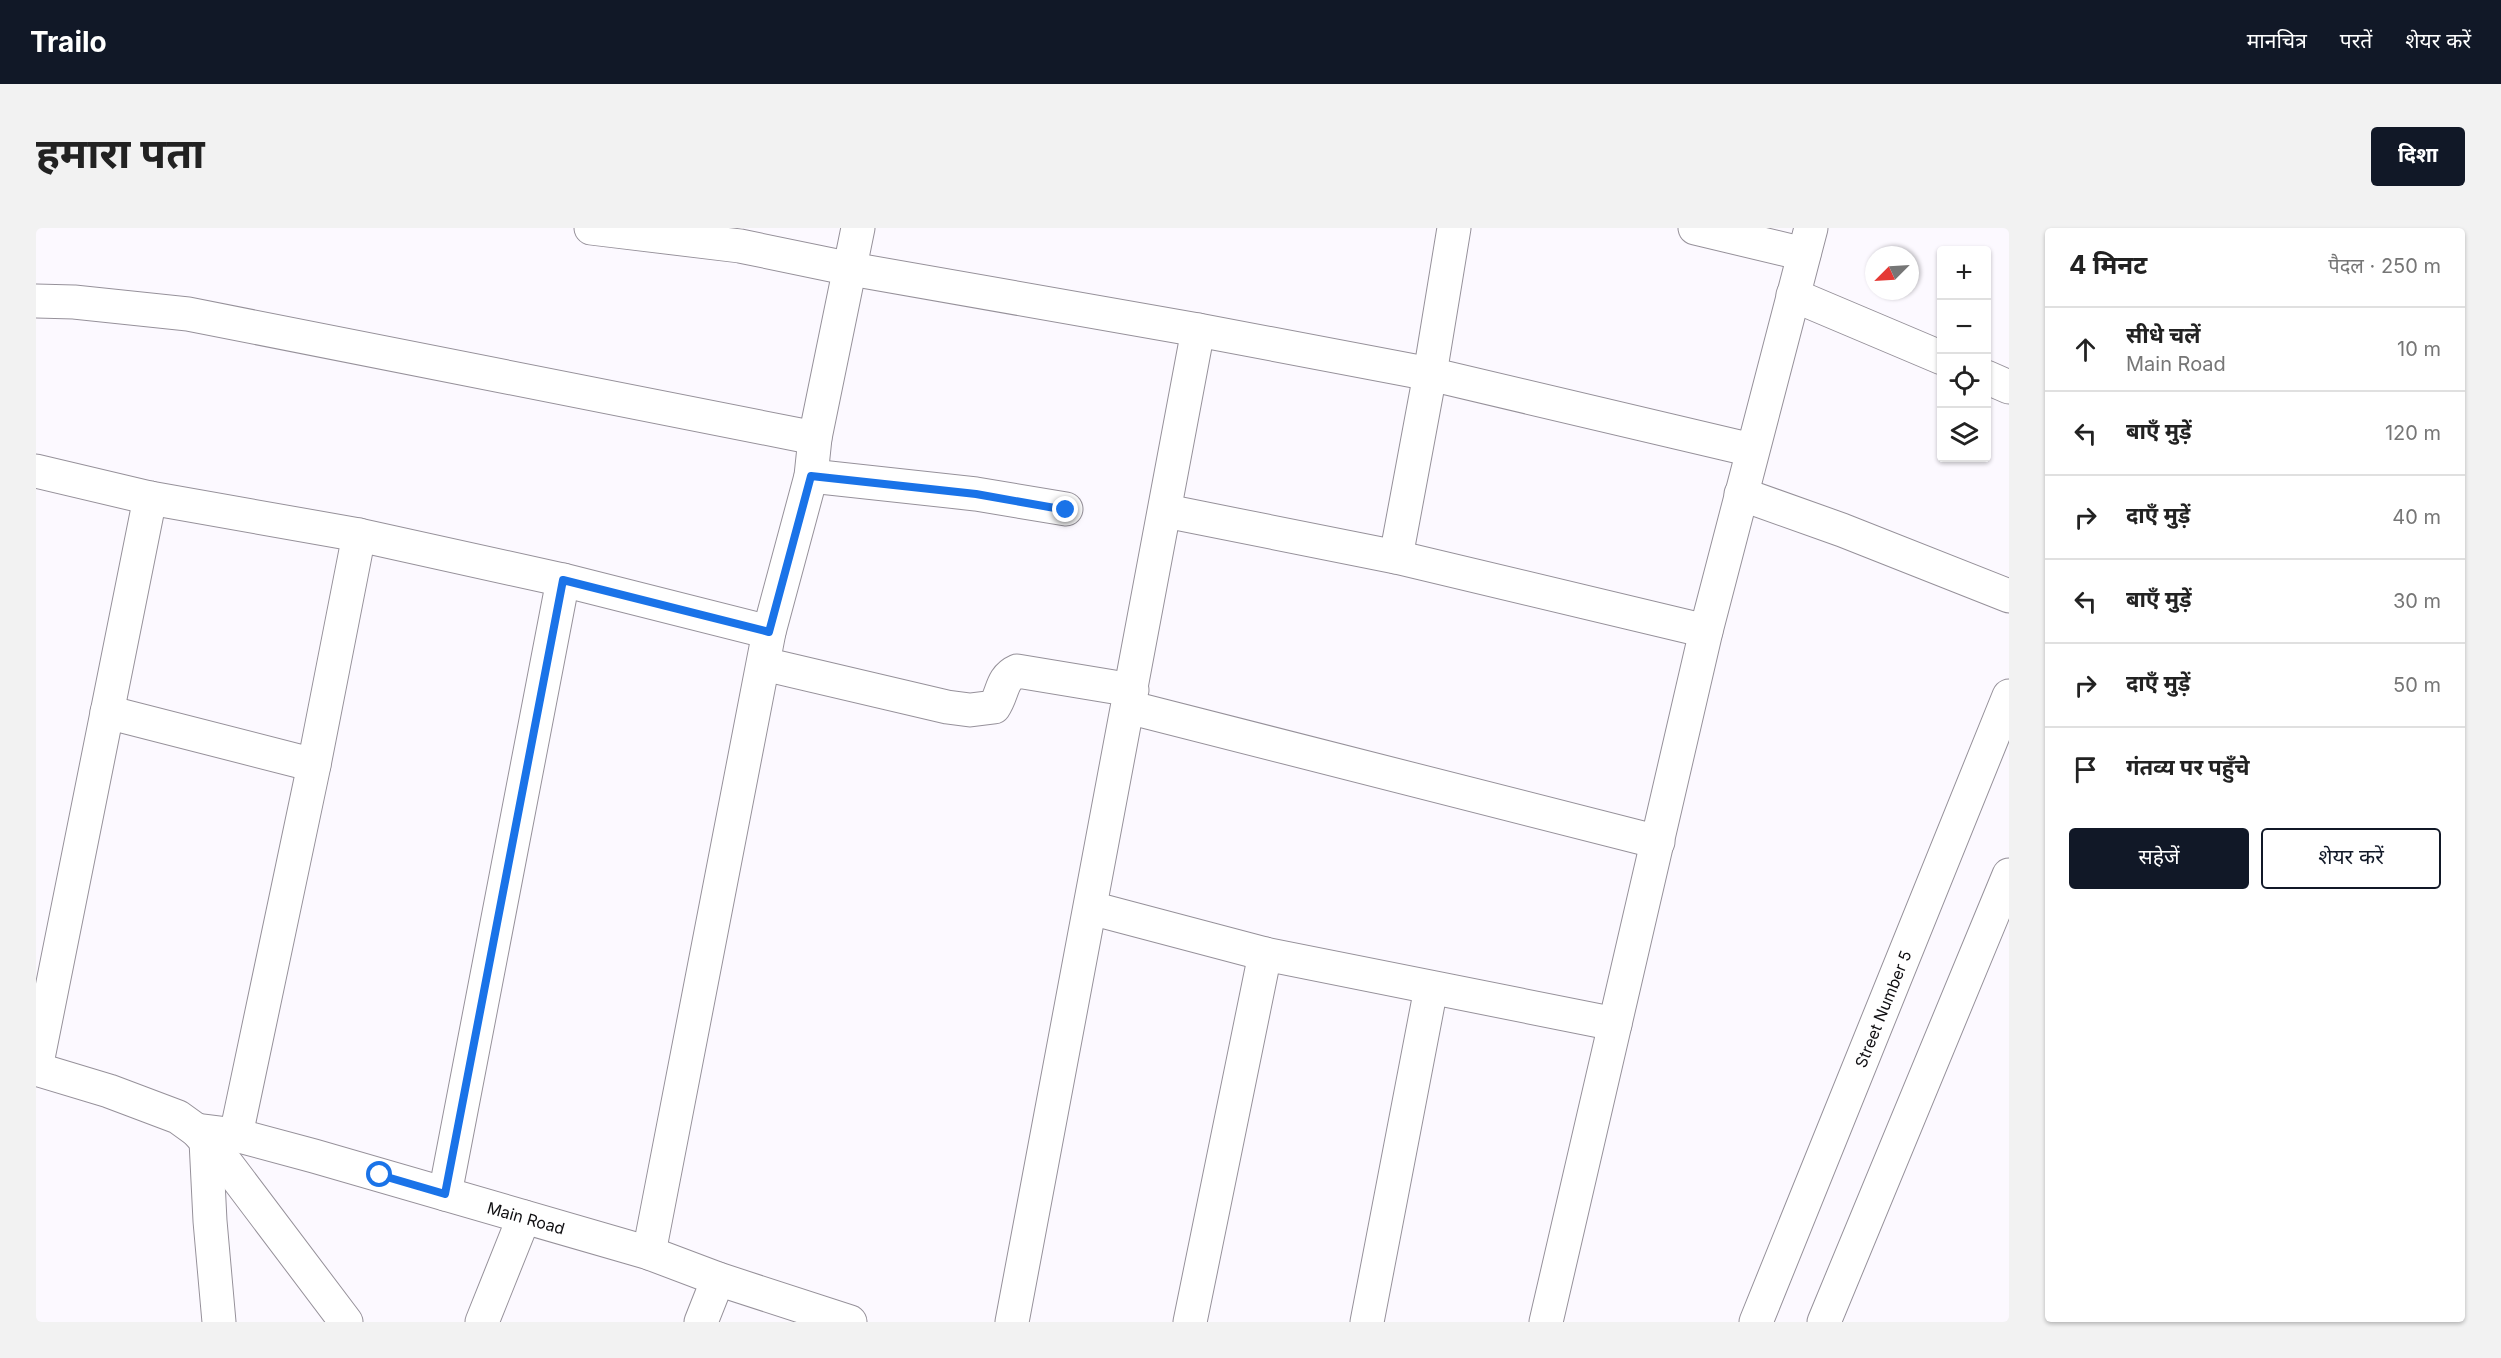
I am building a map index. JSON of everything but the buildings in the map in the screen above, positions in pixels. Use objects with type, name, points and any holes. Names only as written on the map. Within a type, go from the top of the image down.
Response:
[{"type":"street","points":[[591,228],[740,246],[850,269],[1198,330],[1430,374],[1752,450]]},
{"type":"street","points":[[649,1253],[769,632],[811,476],[815,438],[858,228]]},
{"type":"street","points":[[1396,557],[1430,374],[1450,228]]},
{"type":"street","points":[[1546,1322],[1706,631],[1792,295],[1808,241],[1695,228]]},
{"type":"street","points":[[1792,295],[1937,356]]},
{"type":"street","points":[[36,301],[74,302],[188,314],[815,438]]},
{"type":"street","points":[[1012,1322],[1166,511],[1198,330]]},
{"type":"street","points":[[1991,380],[2009,387]]},
{"type":"street","points":[[36,471],[150,498],[359,535],[563,580],[769,632]]},
{"type":"street","points":[[811,476],[976,494],[1066,510]]},
{"type":"street","points":[[1741,494],[1842,530],[2009,596]]},
{"type":"street","points":[[150,498],[36,1068],[168,1113],[213,1136],[226,1163],[346,1322]]},
{"type":"street","points":[[1166,511],[1396,557],[1706,631]]},
{"type":"street","points":[[219,1322],[210,1221],[213,1136],[314,765],[359,535]]},
{"type":"street","points":[[445,1194],[563,580]]},
{"type":"street","points":[[764,664],[948,707],[970,710],[994,707],[1009,675],[1017,671],[1130,699],[1658,842]]},
{"type":"street","name":"Street Number 5","points":[[1756,1322],[2009,696]]},
{"type":"street","points":[[107,712],[314,765]]},
{"type":"street","points":[[1824,1322],[2009,875]]},
{"type":"street","points":[[1091,908],[1265,954],[1615,1024]]},
{"type":"street","points":[[1190,1322],[1265,954]]},
{"type":"street","points":[[1367,1322],[1431,988]]},
{"type":"street","name":"Main Road","points":[[213,1136],[445,1194],[649,1253],[718,1280],[850,1322]]},
{"type":"street","points":[[482,1322],[524,1217]]},
{"type":"street","points":[[701,1322],[718,1280]]},
{"type":"route","points":[[380,1175],[445,1194],[563,580],[769,632],[811,476],[839,481],[976,494],[1066,510]]}]
